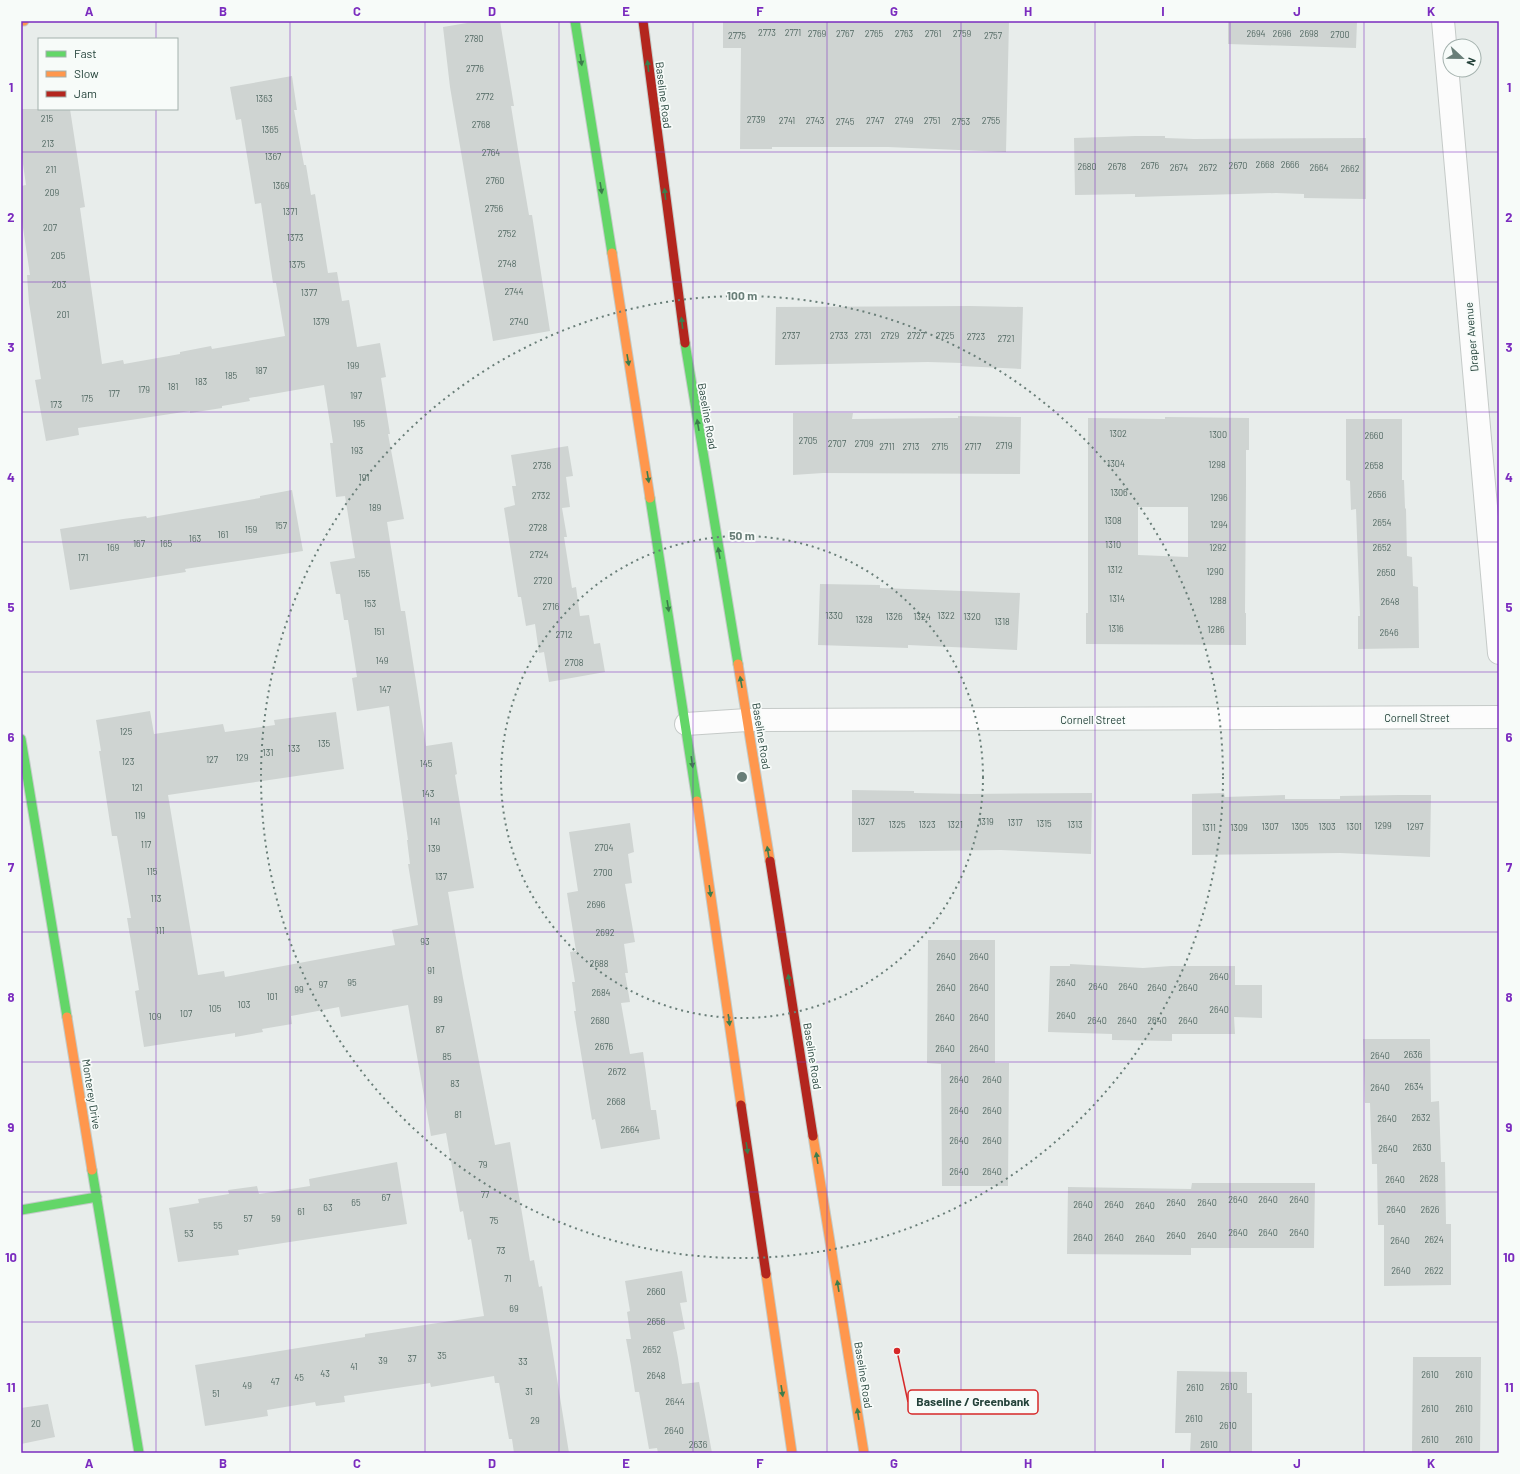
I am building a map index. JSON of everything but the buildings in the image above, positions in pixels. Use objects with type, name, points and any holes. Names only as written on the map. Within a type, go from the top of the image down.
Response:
[{"type":"main road","points":[[575,21],[686,724],[792,1453]]},
{"type":"main road","name":"Baseline Road","points":[[643,21],[687,362],[747,720],[864,1453]]},
{"type":"main road","name":"Monterey Drive","points":[[21,739],[139,1453]]},
{"type":"main road","points":[[21,1210],[96,1197]]},
{"type":"street","name":"Draper Avenue","points":[[1443,21],[1499,653]]},
{"type":"street","name":"Cornell Street","points":[[686,724],[747,720],[1499,717]]},
{"type":"traffic: fast","points":[[575,21],[612,253]]},
{"type":"traffic: fast","points":[[685,343],[738,664]]},
{"type":"traffic: fast","points":[[650,498],[697,801]]},
{"type":"traffic: fast","points":[[21,739],[67,1017]]},
{"type":"traffic: fast","points":[[92,1170],[139,1453]]},
{"type":"traffic: fast","points":[[21,1210],[97,1197]]},
{"type":"traffic: slow","points":[[612,253],[650,498]]},
{"type":"traffic: slow","points":[[738,664],[770,861]]},
{"type":"traffic: slow","points":[[697,801],[741,1105]]},
{"type":"traffic: slow","points":[[67,1017],[92,1170]]},
{"type":"traffic: slow","points":[[813,1136],[864,1453]]},
{"type":"traffic: slow","points":[[766,1274],[792,1453]]},
{"type":"traffic: jam","points":[[643,21],[685,343]]},
{"type":"traffic: jam","points":[[770,861],[813,1136]]},
{"type":"traffic: jam","points":[[741,1105],[766,1274]]},
{"type":"place","name":"Baseline / Greenbank","points":[[897,1351]]}]
